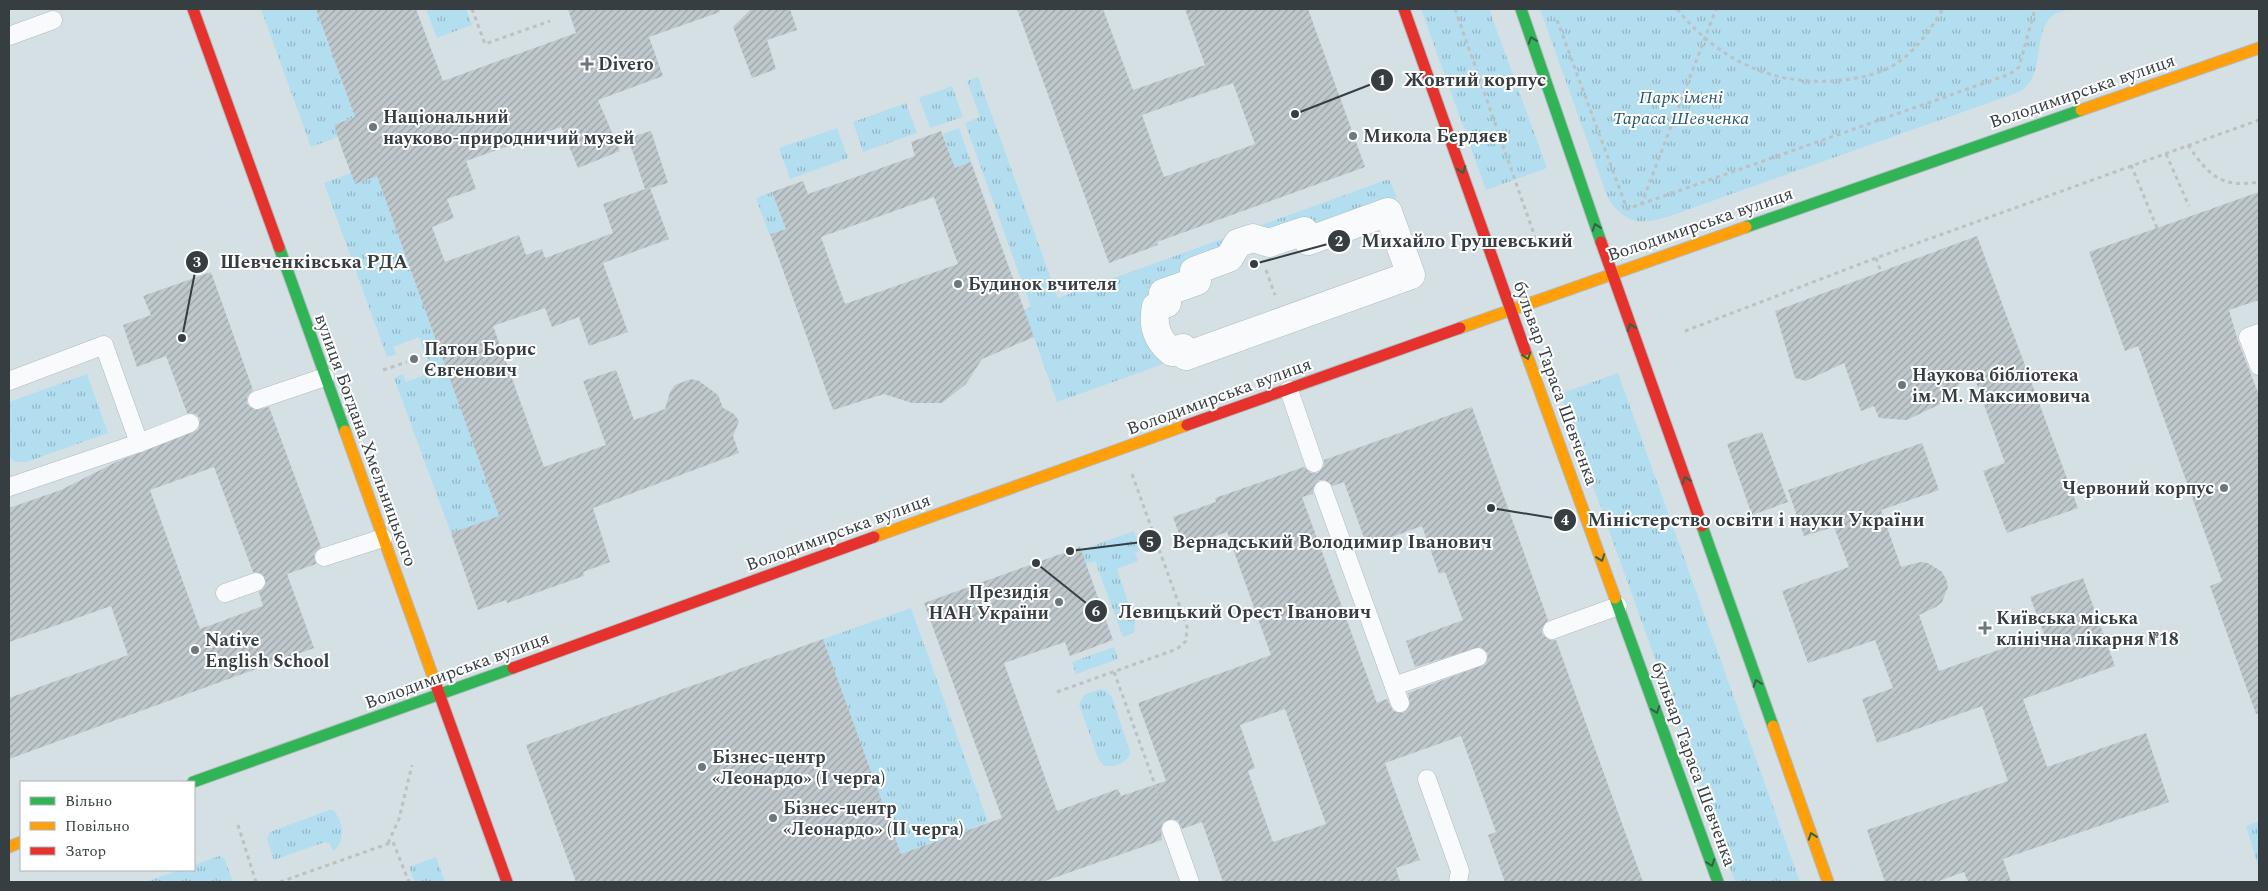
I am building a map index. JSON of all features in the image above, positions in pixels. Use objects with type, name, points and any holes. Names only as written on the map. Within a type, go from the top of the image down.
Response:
[{"type":"main road","name":"вулиця Богдана Хмельницького","points":[[193,9],[507,882]]},
{"type":"main road","name":"бульвар Тараса Шевченка","points":[[1404,9],[1718,882]]},
{"type":"main road","points":[[1521,9],[1612,273],[1828,882]]},
{"type":"main road","name":"Володимирська вулиця","points":[[195,781],[439,696],[796,565],[1123,450],[1612,273],[2259,48]]},
{"type":"street","points":[[1388,212],[1411,275],[1186,356],[1183,348],[1172,352],[1160,340],[1154,324],[1154,315],[1156,307],[1167,303],[1163,293],[1197,281],[1194,270],[1229,258],[1238,243],[1245,239],[1262,239],[1269,243],[1304,231],[1308,241],[1388,212]]},
{"type":"lane","points":[[9,36],[53,20]]},
{"type":"lane","points":[[2259,333],[2248,337],[2259,366]]},
{"type":"lane","points":[[9,381],[104,345],[139,443]]},
{"type":"lane","points":[[257,400],[325,377]]},
{"type":"lane","points":[[1289,390],[1314,463]]},
{"type":"lane","points":[[9,487],[139,443],[190,423]]},
{"type":"lane","points":[[1323,490],[1397,694],[1478,656]]},
{"type":"lane","points":[[324,557],[383,538]]},
{"type":"lane","points":[[225,593],[256,582]]},
{"type":"lane","points":[[1552,630],[1618,606]]},
{"type":"lane","points":[[1427,778],[1460,871],[1458,882]]},
{"type":"lane","points":[[1171,829],[1190,882]]},
{"type":"path","points":[[472,9],[485,44],[550,21]]},
{"type":"path","points":[[1455,9],[1536,240]]},
{"type":"path","points":[[1677,9],[1705,37],[1731,58],[1760,72],[1810,82],[1850,80],[1877,73],[1900,62],[1921,41],[1943,9]]},
{"type":"path","points":[[1641,206],[1716,9]]},
{"type":"path","points":[[1556,18],[1627,209],[1641,206],[2010,74],[2018,66],[2036,9]]},
{"type":"path","points":[[1685,331],[1876,258],[2259,120]]},
{"type":"path","points":[[2188,146],[2200,162],[2217,179],[2243,184],[2259,182]]},
{"type":"path","points":[[2166,154],[2189,206]]},
{"type":"path","points":[[2132,165],[2157,228]]},
{"type":"path","points":[[1876,258],[1881,272]]},
{"type":"path","points":[[383,370],[407,362]]},
{"type":"path","points":[[1057,692],[1177,649],[1186,641],[1188,634],[1123,450]]},
{"type":"path","points":[[1114,672],[1161,801]]},
{"type":"path","points":[[388,843],[399,819],[412,765]]},
{"type":"path","points":[[238,825],[256,882]]},
{"type":"path","points":[[280,882],[393,842],[409,882]]},
{"type":"green space","points":[[261,9],[316,9],[355,117],[334,125],[338,137],[311,147]]},
{"type":"green space","points":[[426,9],[466,9],[472,25],[437,38]]},
{"type":"green space","points":[[1421,9],[1489,9],[1547,168],[1486,190]]},
{"type":"green space","name":"Парк імені Тараса Шевченка","points":[[1540,9],[2070,9],[2051,17],[2044,27],[2036,68],[2027,86],[2019,92],[1669,216],[1649,221],[1640,221],[1622,215],[1607,196]]},
{"type":"green space","points":[[978,77],[1058,298],[1389,179],[1396,196],[1395,206],[1262,239],[1156,307],[1186,356],[1057,402],[1024,310],[1031,307],[965,123],[980,117],[967,81]]},
{"type":"green space","points":[[952,86],[963,117],[930,128],[919,98]]},
{"type":"green space","points":[[906,103],[917,133],[863,152],[853,122]]},
{"type":"green space","points":[[837,128],[848,158],[790,179],[779,148]]},
{"type":"green space","points":[[959,128],[971,162],[955,168],[943,134]]},
{"type":"green space","points":[[351,173],[377,176],[500,519],[482,522],[451,533],[394,378],[403,374],[406,382],[432,372],[419,337],[393,347],[396,354],[387,357],[324,183]]},
{"type":"green space","points":[[772,192],[786,229],[769,234],[756,198]]},
{"type":"green space","points":[[1618,373],[1800,882],[1735,882],[1560,394]]},
{"type":"green space","points":[[87,374],[108,433],[26,462],[15,462],[9,457],[9,402]]},
{"type":"green space","points":[[1134,531],[1141,550],[1135,552],[1138,561],[1117,569],[1135,622],[1134,633],[1123,637],[1095,561],[1086,564],[1081,550]]},
{"type":"green space","points":[[911,608],[988,822],[901,854],[823,639]]},
{"type":"green space","points":[[1114,647],[1118,659],[1076,674],[1072,662]]},
{"type":"green space","points":[[1100,689],[1105,690],[1112,697],[1130,752],[1129,757],[1122,763],[1114,766],[1104,766],[1098,758],[1079,704],[1084,695]]},
{"type":"green space","points":[[333,810],[337,815],[342,831],[340,842],[333,851],[330,844],[325,842],[274,860],[267,839],[270,832]]},
{"type":"green space","points":[[2259,821],[2259,869],[2246,826]]},
{"type":"green space","points":[[219,856],[224,858],[233,882],[145,882],[177,871],[195,871],[195,865]]},
{"type":"green space","points":[[436,857],[445,882],[415,882],[409,867]]},
{"type":"building","points":[[316,9],[416,9],[443,81],[576,33],[568,9],[719,9],[720,12],[649,37],[663,76],[598,100],[620,151],[578,168],[561,127],[466,161],[476,189],[447,199],[454,218],[432,227],[445,262],[519,235],[526,255],[542,249],[545,258],[613,233],[603,204],[645,189],[628,138],[651,131],[668,183],[650,188],[669,239],[603,263],[628,332],[589,346],[579,317],[552,327],[545,308],[493,326],[544,467],[606,445],[583,381],[616,370],[634,420],[665,409],[670,392],[675,385],[691,379],[699,381],[718,395],[723,408],[734,414],[739,421],[733,436],[739,453],[593,508],[610,562],[583,572],[584,576],[507,603],[506,600],[478,610],[451,533],[499,516],[377,176],[355,184],[343,152],[334,125],[355,117]]},
{"type":"building","points":[[751,9],[790,9],[797,30],[767,40],[776,69],[752,78],[733,27]]},
{"type":"building","points":[[1017,9],[1103,9],[1133,90],[1205,65],[1185,9],[1308,9],[1365,167],[1157,242],[1158,245],[1109,263]],"holes":[[[1233,83],[1255,144],[1164,177],[1142,115]]]},
{"type":"building","name":"Будинок вчителя","points":[[941,131],[955,168],[971,162],[1034,337],[982,359],[966,384],[942,403],[912,403],[884,394],[833,410],[770,234],[786,229],[772,192],[803,181],[808,194],[915,156],[911,142]],"holes":[[[934,197],[958,264],[845,304],[821,237]]]},
{"type":"building","name":"Червоний корпус","points":[[2259,192],[2259,300],[2229,310],[2238,341],[2259,395],[2259,713],[2256,714],[2210,586],[2222,581],[2138,346],[2125,351],[2089,252]]},
{"type":"building","name":"Наукова бібліотека ім. М. Максимовича","points":[[1977,236],[2078,508],[2007,533],[1983,471],[2005,463],[1972,371],[1940,404],[1907,420],[1879,418],[1874,406],[1861,411],[1844,363],[1806,381],[1795,378],[1775,311]]},
{"type":"building","points":[[211,272],[253,390],[247,397],[247,404],[255,410],[269,407],[321,547],[314,554],[316,564],[287,574],[314,648],[9,759],[9,698],[128,655],[111,606],[9,642],[9,508],[61,490],[116,462],[198,430],[200,419],[196,414],[187,413],[166,356],[137,367],[123,325],[151,315],[143,296]],"holes":[[[214,467],[253,572],[262,574],[266,583],[259,592],[263,606],[200,629],[150,490]]]},
{"type":"building","points":[[1472,407],[1548,620],[1542,628],[1542,634],[1550,640],[1556,640],[1643,882],[1505,882],[1488,835],[1496,832],[1461,736],[1385,763],[1420,860],[1396,868],[1400,882],[1223,882],[1202,822],[1182,829],[1178,821],[1172,819],[1163,823],[1161,828],[1162,840],[1042,882],[576,882],[526,745],[823,639],[901,854],[1002,818],[924,603],[1080,547],[1113,640],[1070,656],[1065,642],[1004,663],[1057,811],[1118,789],[1121,796],[1166,781],[1138,703],[1271,655],[1227,532],[1184,547],[1173,517],[1216,502],[1215,498],[1304,467],[1311,473],[1318,473],[1324,466],[1324,460]],"holes":[[[1319,480],[1325,480],[1333,486],[1344,482],[1367,546],[1422,526],[1439,574],[1445,572],[1463,620],[1406,641],[1415,667],[1480,647],[1488,653],[1486,664],[1408,693],[1410,705],[1403,713],[1393,711],[1387,699],[1377,703],[1302,497],[1313,494],[1313,488]],[[1285,709],[1326,824],[1273,842],[1248,771],[1255,768],[1240,725]]]},
{"type":"building","points":[[1762,432],[1788,502],[1752,515],[1727,444]]},
{"type":"building","points":[[1922,443],[1939,490],[1881,510],[1901,567],[1921,562],[1928,563],[1942,572],[1946,579],[1948,587],[1942,602],[1919,615],[1939,671],[2044,634],[2030,597],[2083,578],[2115,666],[2023,699],[2047,767],[2146,733],[2169,802],[2003,859],[2011,882],[1968,882],[1964,872],[1936,882],[1885,882],[1867,830],[2008,781],[1982,706],[1877,743],[1862,699],[1893,688],[1875,640],[1808,663],[1782,591],[1849,567],[1834,527],[1804,536],[1788,490]]},
{"type":"traffic: fast","points":[[1521,9],[1601,242]]},
{"type":"traffic: fast","points":[[1746,227],[2081,110]]},
{"type":"traffic: fast","points":[[279,247],[345,431]]},
{"type":"traffic: fast","points":[[1702,526],[1773,726]]},
{"type":"traffic: fast","points":[[1615,598],[1718,882]]},
{"type":"traffic: fast","points":[[195,781],[513,668]]},
{"type":"traffic: slow","points":[[2081,110],[2259,48]]},
{"type":"traffic: slow","points":[[1460,328],[1746,227]]},
{"type":"traffic: slow","points":[[1525,350],[1615,598]]},
{"type":"traffic: slow","points":[[874,537],[1187,425]]},
{"type":"traffic: slow","points":[[345,431],[436,685]]},
{"type":"traffic: slow","points":[[1773,726],[1828,882]]},
{"type":"traffic: slow","points":[[9,847],[20,842]]},
{"type":"traffic: jam","points":[[193,9],[279,247]]},
{"type":"traffic: jam","points":[[1404,9],[1525,350]]},
{"type":"traffic: jam","points":[[1601,242],[1702,526]]},
{"type":"traffic: jam","points":[[1187,425],[1460,328]]},
{"type":"traffic: jam","points":[[513,668],[874,537]]},
{"type":"traffic: jam","points":[[436,685],[507,882]]},
{"type":"place","name":"Divero","points":[[587,64]]},
{"type":"place","name":"Жовтий корпус","points":[[1295,114]]},
{"type":"place","name":"Національний науково-природничий музей","points":[[373,127]]},
{"type":"place","name":"Микола Бердяєв","points":[[1353,136]]},
{"type":"place","name":"Михайло Грушевський","points":[[1254,264]]},
{"type":"place","name":"Будинок вчителя","points":[[958,284]]},
{"type":"place","name":"Шевченківська РДА","points":[[182,338]]},
{"type":"place","name":"Патон Борис Євгенович","points":[[414,359]]},
{"type":"place","name":"Наукова бібліотека ім. М. Максимовича","points":[[1902,385]]},
{"type":"place","name":"Червоний корпус","points":[[2224,488]]},
{"type":"place","name":"Міністерство освіти і науки України","points":[[1491,508]]},
{"type":"place","name":"Вернадський Володимир Іванович","points":[[1070,551]]},
{"type":"place","name":"Левицький Орест Іванович","points":[[1036,563]]},
{"type":"place","name":"Президія НАН України","points":[[1059,602]]},
{"type":"place","name":"Київська міська клінічна лікарня №18","points":[[1985,628]]},
{"type":"place","name":"Native English School","points":[[195,650]]},
{"type":"place","name":"Бізнес-центр «Леонардо» (I черга)","points":[[702,767]]},
{"type":"place","name":"Бізнес-центр «Леонардо» (II черга)","points":[[773,818]]}]
